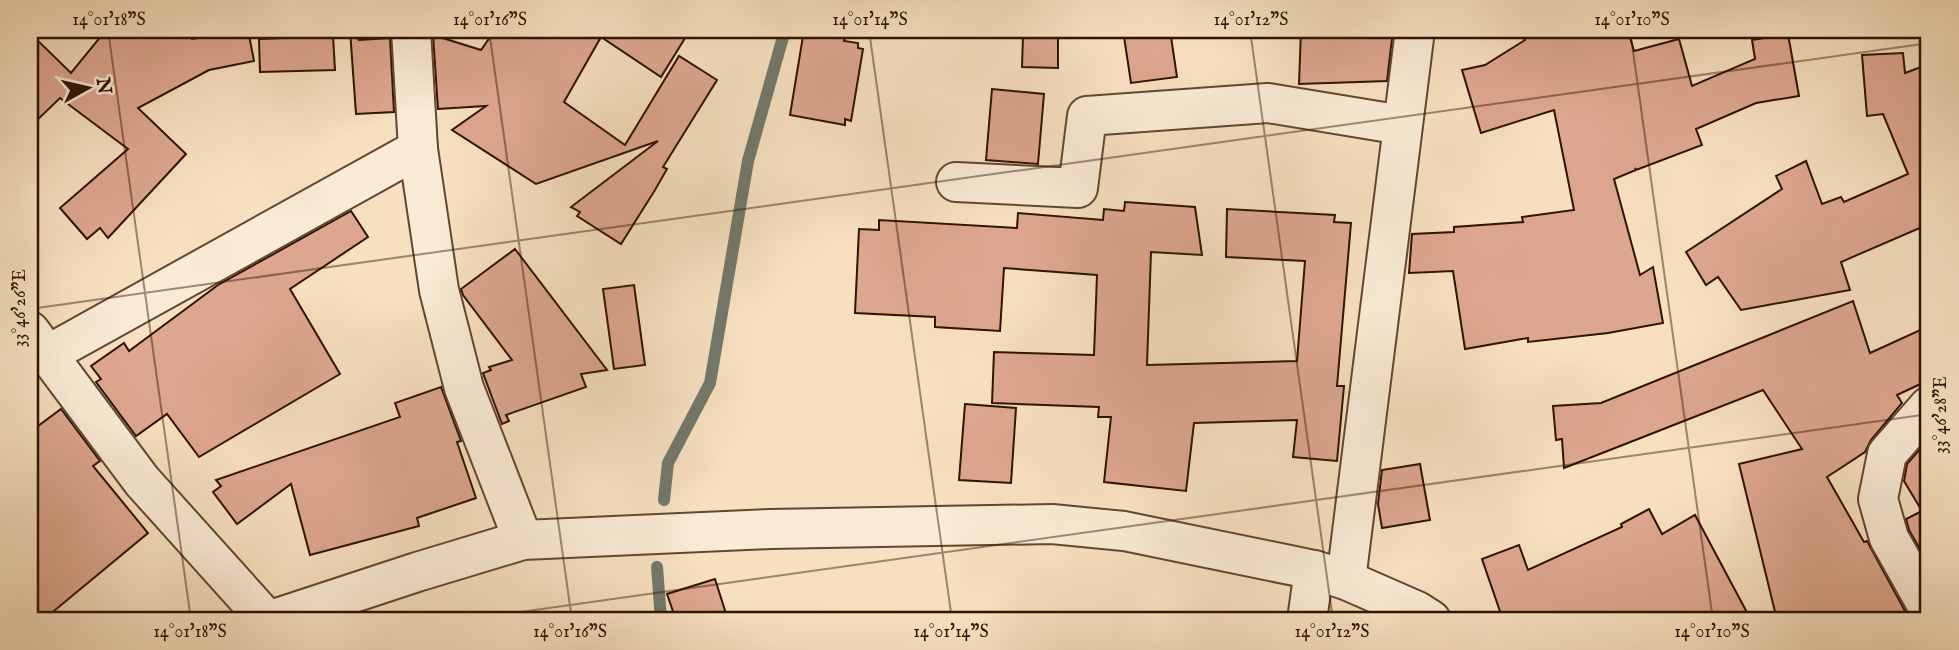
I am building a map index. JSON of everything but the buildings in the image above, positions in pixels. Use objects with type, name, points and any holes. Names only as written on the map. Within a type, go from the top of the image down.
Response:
[{"type":"street","points":[[411,30],[418,149],[439,289],[464,388],[523,540]]},
{"type":"street","points":[[1307,620],[1330,575],[1415,30]]},
{"type":"street","points":[[956,182],[1078,188],[1087,116],[1268,103],[1402,125]]},
{"type":"street","points":[[418,149],[38,343],[142,481],[269,620],[523,540],[770,529],[1052,524],[1124,531],[1330,575],[1417,611],[1431,620]]},
{"type":"street","points":[[1929,406],[1887,454],[1878,499],[1889,538],[1929,610]]},
{"type":"waterway","points":[[664,500],[668,463],[710,383],[748,161],[785,30]]},
{"type":"waterway","points":[[657,567],[661,620]]}]
